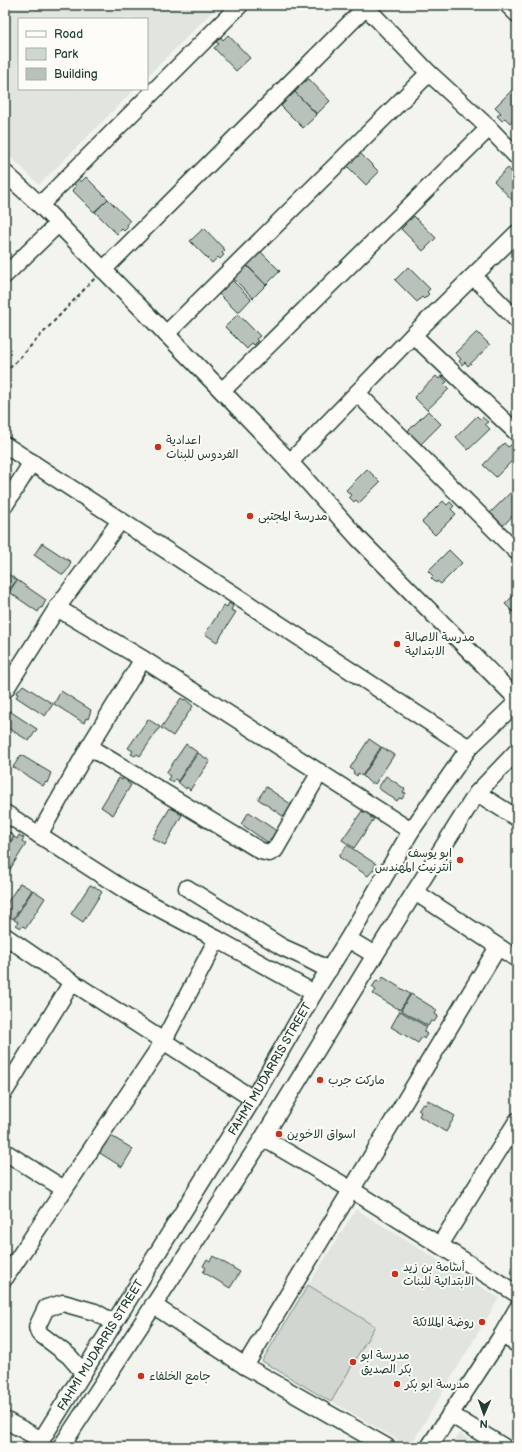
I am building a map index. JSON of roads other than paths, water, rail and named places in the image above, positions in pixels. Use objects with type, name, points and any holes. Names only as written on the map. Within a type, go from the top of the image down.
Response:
[{"type":"street","points":[[40,205],[240,5]]},
{"type":"street","points":[[508,5],[517,14]]},
{"type":"street","points":[[103,270],[365,6],[429,73],[489,128],[517,157]]},
{"type":"street","points":[[166,334],[429,73]]},
{"type":"street","points":[[222,391],[489,128]]},
{"type":"street","points":[[5,173],[40,205],[222,391],[290,462],[358,538],[517,700]]},
{"type":"street","points":[[5,274],[58,224]]},
{"type":"street","points":[[290,462],[413,335],[474,277],[517,233]]},
{"type":"street","points":[[474,277],[517,320]]},
{"type":"street","points":[[413,335],[517,433]]},
{"type":"street","points":[[358,393],[517,552]]},
{"type":"street","points":[[5,445],[469,748]]},
{"type":"street","points":[[5,505],[32,462]]},
{"type":"street","points":[[5,690],[57,608],[120,521]]},
{"type":"street","points":[[57,608],[143,659],[410,831]]},
{"type":"street","points":[[39,836],[89,747],[143,659]]},
{"type":"street","name":"FAHMĪ MUDARRIS STREET","points":[[40,1443],[253,1099],[410,831],[469,748],[517,700]]},
{"type":"street","points":[[89,747],[261,851],[269,853],[275,850],[320,772]]},
{"type":"street","name":"FAHMĪ MUDARRIS STREET","points":[[62,1447],[263,1138],[375,955],[477,793],[517,751]]},
{"type":"street","points":[[477,793],[517,818]]},
{"type":"street","points":[[5,813],[128,892],[314,993]]},
{"type":"street","points":[[187,888],[282,947],[329,970]]},
{"type":"street","points":[[415,892],[517,959]]},
{"type":"street","points":[[5,936],[163,1042],[253,1099]]},
{"type":"street","points":[[348,939],[375,955]]},
{"type":"street","points":[[5,1278],[163,1042],[217,940]]},
{"type":"street","points":[[245,1366],[498,947]]},
{"type":"street","points":[[5,1091],[72,982]]},
{"type":"street","points":[[440,1245],[517,1121]]},
{"type":"street","points":[[263,1138],[352,1190],[517,1294]]},
{"type":"street","points":[[5,1152],[64,1189]]},
{"type":"street","points":[[83,1372],[68,1356],[38,1333],[37,1327],[46,1308],[63,1303],[95,1312],[114,1323]]},
{"type":"street","points":[[153,1305],[245,1366],[387,1447]]},
{"type":"street","points":[[429,1447],[502,1335],[517,1309]]},
{"type":"street","points":[[502,1335],[517,1344]]},
{"type":"street","points":[[450,1414],[504,1447]]},
{"type":"street","points":[[5,1420],[40,1443]]},
{"type":"place","name":"اعدادية الفردوس للبنات","points":[[158,447]]},
{"type":"place","name":"مدرسة المجتبى","points":[[250,516]]},
{"type":"place","name":"مدرسة الاصالة الابتدائية","points":[[397,644]]},
{"type":"place","name":"ابو يوسف أنترنيت المهندس","points":[[460,860]]},
{"type":"place","name":"ماركت جرب","points":[[320,1080]]},
{"type":"place","name":"اسواق الاخوين","points":[[279,1134]]},
{"type":"place","name":"أسامة بن زيد الابتدائية للبنات","points":[[395,1274]]},
{"type":"place","name":"روضة الملائكة","points":[[482,1322]]},
{"type":"place","name":"مدرسة ابو بكر الصديق","points":[[353,1362]]},
{"type":"place","name":"جامع الخلفاء","points":[[141,1376]]},
{"type":"place","name":"مدرسة ابو بكر","points":[[397,1384]]}]
